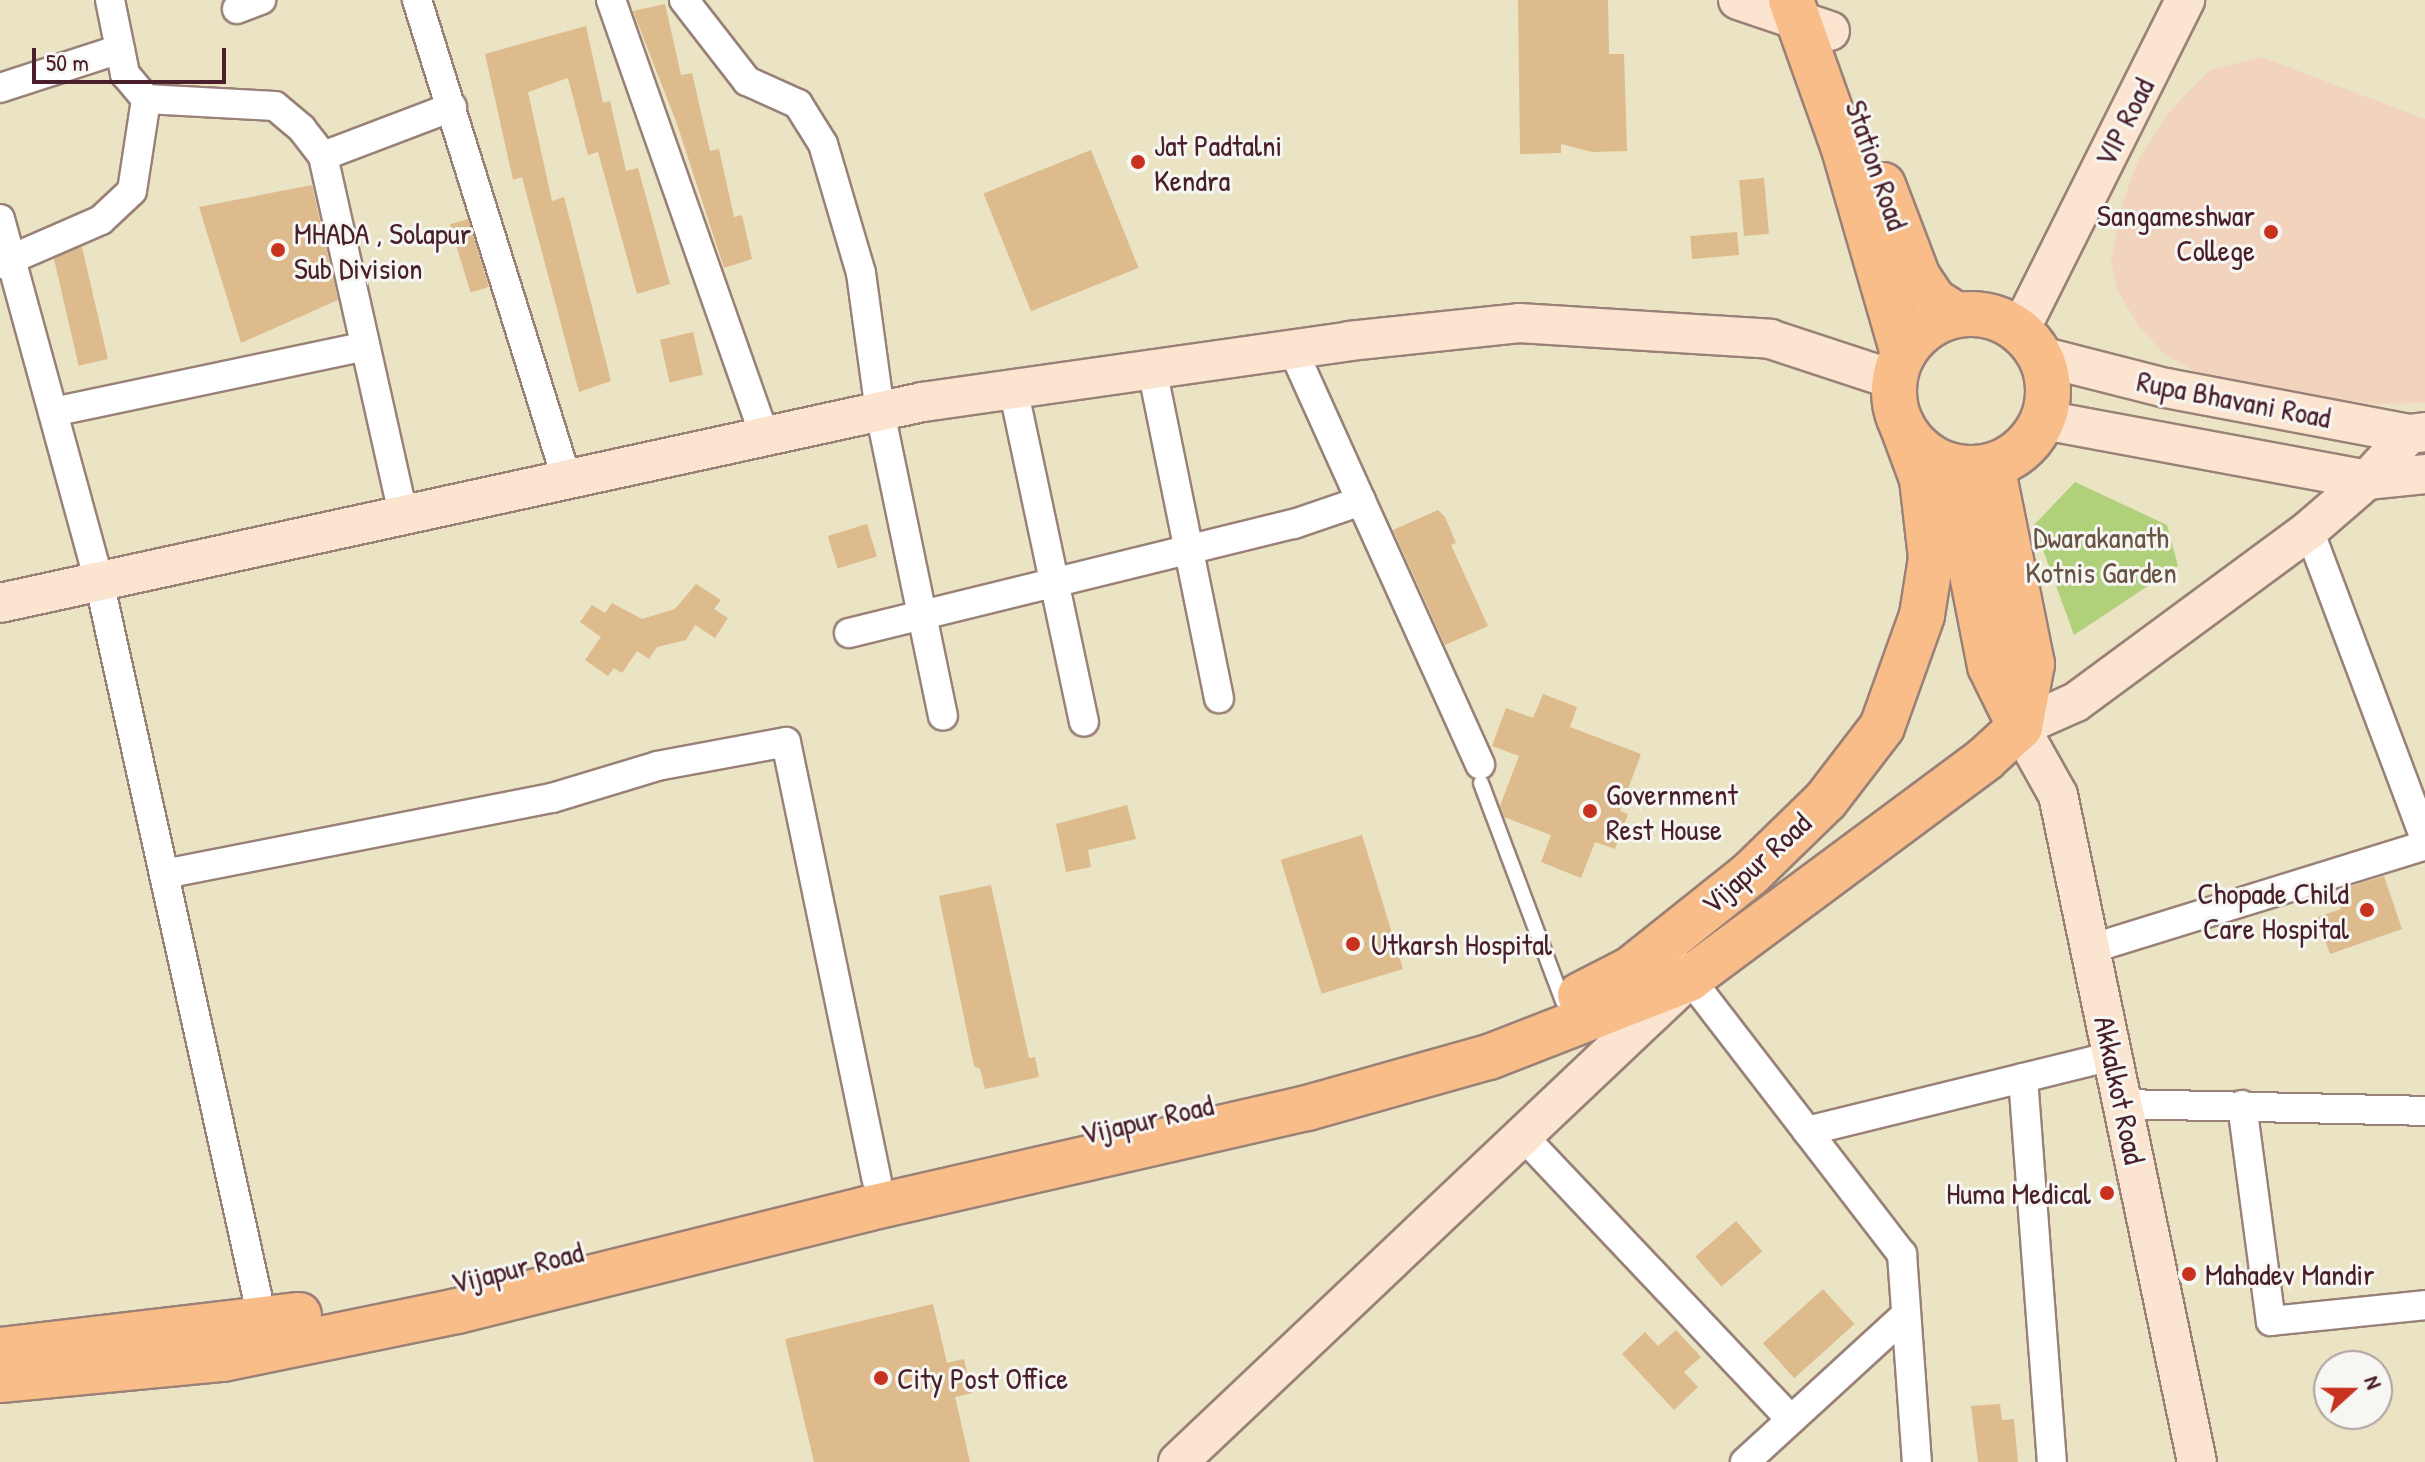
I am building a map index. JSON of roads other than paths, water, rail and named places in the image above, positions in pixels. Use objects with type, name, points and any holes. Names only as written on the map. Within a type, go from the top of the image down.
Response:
[{"type":"main road","points":[[1738,0],[1811,14],[1899,367],[1902,425],[1960,464],[2032,664],[2020,727]]},
{"type":"main road","name":"VIP Road","points":[[2032,344],[2185,0]]},
{"type":"main road","name":"Station Road","points":[[1811,14],[1918,277],[1934,301],[1956,315]]},
{"type":"main road","points":[[1899,367],[1917,336],[1956,315],[2000,319],[2032,344],[2049,396],[2044,420],[2014,457],[1960,464]]},
{"type":"main road","points":[[0,603],[880,412],[1013,388],[1292,348],[1519,323],[1770,339],[1899,367]]},
{"type":"main road","name":"Rupa Bhavani Road","points":[[2032,344],[2166,388],[2417,433]]},
{"type":"main road","points":[[2044,420],[2367,480],[2425,474]]},
{"type":"main road","name":"Vijapur Road","points":[[0,1350],[263,1322],[475,1278],[877,1180],[1298,1085],[1487,1031],[1563,1001],[1631,969],[1750,874],[1826,800],[1882,727],[1922,615],[1931,558],[1922,479],[1902,425]]},
{"type":"main road","points":[[2020,727],[2076,702],[2309,530],[2417,433]]},
{"type":"main road","points":[[1960,464],[1959,508],[1990,666],[2020,727]]},
{"type":"main road","name":"Vijapur Road","points":[[0,1380],[223,1359],[457,1311],[851,1212],[1307,1108],[1489,1057],[1689,979],[1985,759],[2020,727]]},
{"type":"main road","name":"Akkalkot Road","points":[[2020,727],[2058,795],[2197,1462]]},
{"type":"main road","points":[[1178,1462],[1521,1134],[1689,979]]},
{"type":"street","points":[[110,0],[125,74],[146,99],[275,106],[302,129],[323,156],[403,515]]},
{"type":"street","points":[[611,0],[765,437]]},
{"type":"street","points":[[684,0],[747,81],[798,104],[823,144],[861,273],[880,412],[943,716]]},
{"type":"street","points":[[424,2],[452,107],[567,480]]},
{"type":"street","points":[[0,88],[120,49]]},
{"type":"street","points":[[6,262],[101,220],[132,191],[146,99]]},
{"type":"street","points":[[323,156],[452,107]]},
{"type":"street","points":[[0,219],[6,262],[53,412],[99,581],[263,1322]]},
{"type":"street","points":[[53,412],[365,346]]},
{"type":"street","points":[[1292,348],[1481,773]]},
{"type":"street","points":[[1152,369],[1219,698]]},
{"type":"street","points":[[1013,388],[1051,583],[1084,722]]},
{"type":"street","points":[[849,633],[923,618],[1051,583],[1187,551],[1361,501]]},
{"type":"street","points":[[2090,949],[2425,842],[2309,530]]},
{"type":"street","points":[[164,874],[552,798],[657,766],[786,742],[877,1180]]},
{"type":"street","points":[[1663,943],[1902,1254],[1903,1317],[1917,1462]]},
{"type":"street","points":[[1807,1131],[2113,1056]]},
{"type":"street","points":[[2023,1078],[2052,1462]]},
{"type":"street","points":[[2122,1104],[2425,1111]]},
{"type":"street","points":[[2242,1105],[2271,1321],[2425,1305]]},
{"type":"street","points":[[1521,1134],[1791,1420]]},
{"type":"street","points":[[1745,1462],[1903,1317]]},
{"type":"lane","points":[[1481,773],[1563,1001]]},
{"type":"place","name":"Jat Padtalni Kendra","points":[[1138,162]]},
{"type":"place","name":"Sangameshwar College","points":[[2271,232]]},
{"type":"place","name":"MHADA , Solapur Sub Division","points":[[278,250]]},
{"type":"place","name":"Government Rest House","points":[[1590,811]]},
{"type":"place","name":"Chopade Child Care Hospital","points":[[2367,910]]},
{"type":"place","name":"Utkarsh Hospital","points":[[1353,944]]},
{"type":"place","name":"Huma Medical","points":[[2107,1193]]},
{"type":"place","name":"Mahadev Mandir","points":[[2189,1274]]},
{"type":"place","name":"City Post Office","points":[[881,1378]]},
{"type":"park label","name":"Dwarakanath Kotnis Garden","points":[[2101,554]]}]
